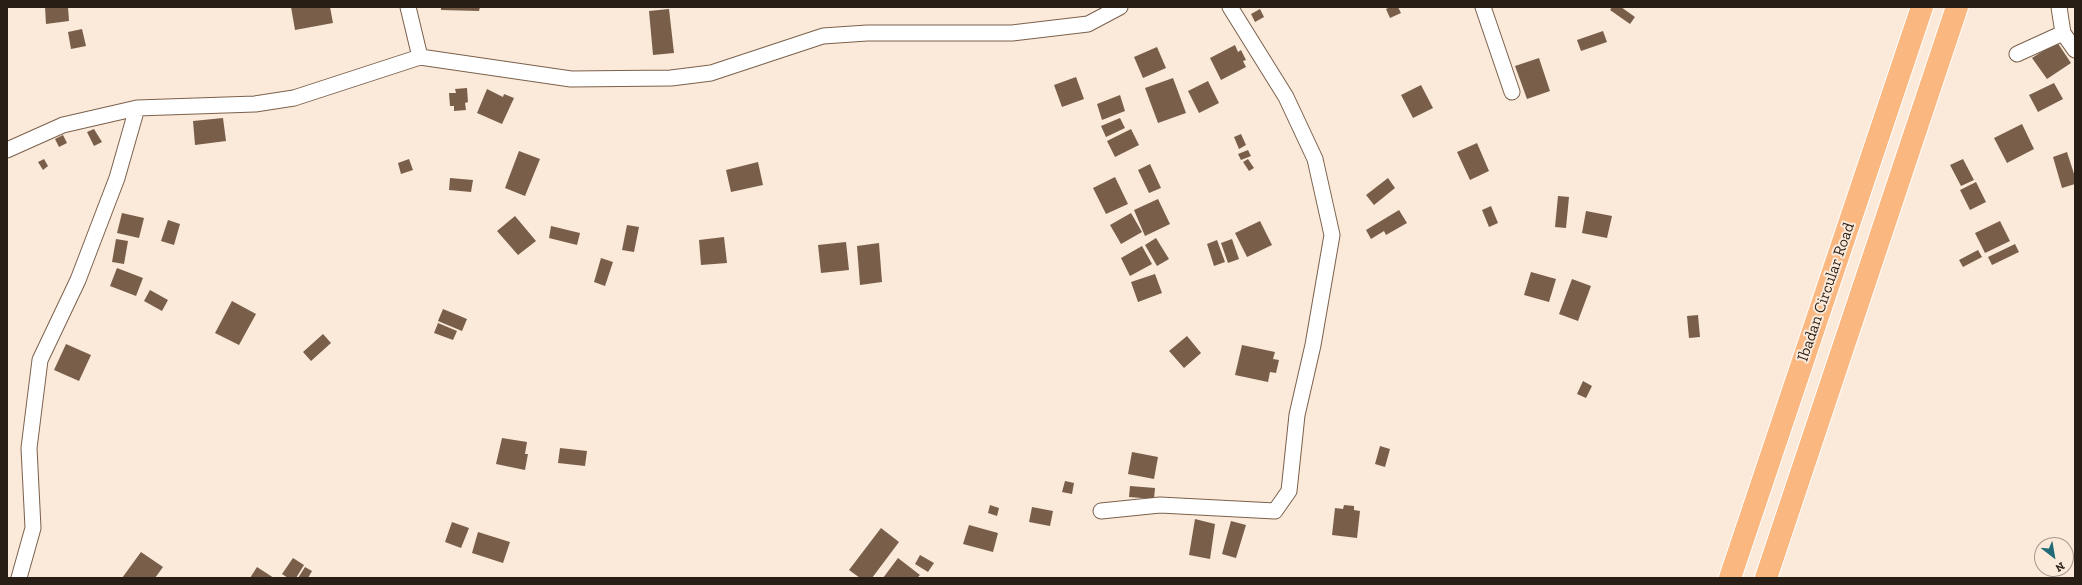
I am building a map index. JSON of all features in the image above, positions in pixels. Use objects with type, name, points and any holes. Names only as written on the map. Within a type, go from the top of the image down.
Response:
[{"type":"highway","name":"Ibadan Circular Road","points":[[1730,578],[1922,7]]},
{"type":"highway","name":"Ibadan Circular Road","points":[[1766,578],[1957,7]]},
{"type":"street","points":[[408,7],[420,57]]},
{"type":"street","points":[[7,150],[63,125],[137,108],[255,104],[294,98],[420,57],[571,79],[671,78],[711,73],[823,36],[868,33],[1012,33],[1088,24],[1120,7]]},
{"type":"street","points":[[1101,511],[1160,505],[1275,511],[1289,491],[1297,415],[1313,345],[1332,234],[1315,159],[1286,97],[1230,7]]},
{"type":"street","points":[[1483,7],[1512,92]]},
{"type":"street","points":[[2059,7],[2063,33],[2075,50]]},
{"type":"street","points":[[2017,54],[2063,33]]},
{"type":"street","points":[[19,578],[33,528],[29,448],[40,360],[78,280],[117,178],[137,108]]},
{"type":"building","points":[[45,7],[68,7],[69,21],[46,24]]},
{"type":"building","points":[[291,7],[330,7],[333,23],[295,30]]},
{"type":"building","points":[[441,7],[480,7],[479,11],[441,10]]},
{"type":"building","points":[[1390,7],[1398,7],[1401,13],[1390,18],[1386,9]]},
{"type":"building","points":[[1612,7],[1621,7],[1635,17],[1630,24],[1610,10]]},
{"type":"building","points":[[669,9],[674,53],[653,55],[649,11]]},
{"type":"building","points":[[1260,9],[1264,17],[1255,22],[1251,14]]},
{"type":"building","points":[[82,29],[86,46],[71,49],[68,32]]},
{"type":"building","points":[[1603,31],[1607,42],[1581,51],[1577,40]]},
{"type":"building","points":[[2057,42],[2071,63],[2047,79],[2032,58]]},
{"type":"building","points":[[1235,45],[1238,52],[1241,50],[1246,60],[1243,61],[1246,67],[1221,80],[1210,58]]},
{"type":"building","points":[[1157,47],[1166,68],[1143,78],[1134,57]]},
{"type":"building","points":[[1539,58],[1550,91],[1527,99],[1515,66]]},
{"type":"building","points":[[1076,77],[1084,99],[1062,107],[1054,85]]},
{"type":"building","points":[[1173,78],[1186,113],[1158,123],[1145,88]]},
{"type":"building","points":[[1208,81],[1219,103],[1199,113],[1188,91]]},
{"type":"building","points":[[2054,83],[2063,99],[2038,112],[2029,95]]},
{"type":"building","points":[[1421,85],[1433,108],[1413,118],[1401,95]]},
{"type":"building","points":[[467,88],[468,102],[465,103],[466,110],[454,111],[454,106],[450,106],[449,93],[456,93],[455,89]]},
{"type":"building","points":[[487,89],[503,97],[504,94],[514,98],[502,124],[477,113]]},
{"type":"building","points":[[1120,95],[1125,111],[1102,120],[1097,104]]},
{"type":"building","points":[[223,118],[226,141],[195,145],[193,121]]},
{"type":"building","points":[[1120,118],[1125,128],[1106,137],[1101,126]]},
{"type":"building","points":[[2022,124],[2034,149],[2007,163],[1994,138]]},
{"type":"building","points":[[94,129],[102,142],[94,146],[87,132]]},
{"type":"building","points":[[1131,129],[1139,145],[1115,157],[1107,141]]},
{"type":"building","points":[[1241,134],[1246,145],[1239,149],[1234,137]]},
{"type":"building","points":[[63,135],[67,143],[59,147],[55,139]]},
{"type":"building","points":[[1477,143],[1489,171],[1470,180],[1457,152]]},
{"type":"building","points":[[1248,150],[1251,156],[1241,160],[1238,154]]},
{"type":"building","points":[[519,151],[540,159],[525,196],[505,188]]},
{"type":"building","points":[[2067,152],[2075,177],[2075,184],[2062,188],[2053,157]]},
{"type":"building","points":[[44,159],[48,166],[43,170],[38,162]]},
{"type":"building","points":[[409,159],[413,170],[401,174],[398,163]]},
{"type":"building","points":[[1248,159],[1254,168],[1249,171],[1243,162]]},
{"type":"building","points":[[1963,159],[1974,180],[1961,186],[1950,165]]},
{"type":"building","points":[[758,162],[763,185],[731,192],[726,170]]},
{"type":"building","points":[[1150,164],[1161,188],[1149,193],[1138,170]]},
{"type":"building","points":[[1115,177],[1128,204],[1106,214],[1093,188]]},
{"type":"building","points":[[450,178],[473,180],[471,192],[449,190]]},
{"type":"building","points":[[1388,178],[1395,188],[1374,205],[1366,195]]},
{"type":"building","points":[[1976,182],[1986,202],[1970,210],[1960,190]]},
{"type":"building","points":[[1558,196],[1569,197],[1566,228],[1555,227]]},
{"type":"building","points":[[1158,199],[1170,224],[1145,236],[1134,210]]},
{"type":"building","points":[[1491,206],[1498,223],[1489,227],[1482,210]]},
{"type":"building","points":[[1399,210],[1407,223],[1386,235],[1384,231],[1371,239],[1366,230]]},
{"type":"building","points":[[1586,211],[1612,216],[1607,238],[1582,233]]},
{"type":"building","points":[[122,213],[144,218],[139,238],[117,233]]},
{"type":"building","points":[[1131,213],[1142,232],[1121,244],[1110,225]]},
{"type":"building","points":[[515,216],[536,241],[518,255],[497,231]]},
{"type":"building","points":[[168,220],[180,224],[174,245],[161,241]]},
{"type":"building","points":[[1260,221],[1272,245],[1247,257],[1235,233]]},
{"type":"building","points":[[2000,221],[2010,241],[1985,253],[1975,233]]},
{"type":"building","points":[[627,225],[639,227],[634,252],[622,250]]},
{"type":"building","points":[[551,226],[580,233],[577,245],[549,238]]},
{"type":"building","points":[[724,237],[727,263],[701,265],[699,240]]},
{"type":"building","points":[[1156,238],[1169,259],[1157,266],[1145,245]]},
{"type":"building","points":[[116,239],[128,241],[124,264],[112,262]]},
{"type":"building","points":[[1232,239],[1239,259],[1228,263],[1221,243]]},
{"type":"building","points":[[1217,240],[1225,262],[1214,266],[1207,244]]},
{"type":"building","points":[[846,242],[849,270],[821,273],[818,245]]},
{"type":"building","points":[[879,243],[882,282],[860,285],[857,246]]},
{"type":"building","points":[[2015,244],[2019,252],[1992,265],[1988,257]]},
{"type":"building","points":[[1142,246],[1152,264],[1130,276],[1121,258]]},
{"type":"building","points":[[1978,250],[1982,257],[1963,267],[1959,260]]},
{"type":"building","points":[[601,258],[613,262],[605,286],[594,282]]},
{"type":"building","points":[[117,268],[143,278],[136,296],[110,286]]},
{"type":"building","points":[[1531,272],[1556,279],[1549,302],[1524,295]]},
{"type":"building","points":[[1155,274],[1162,293],[1138,302],[1131,282]]},
{"type":"building","points":[[1572,279],[1591,286],[1578,321],[1559,314]]},
{"type":"building","points":[[150,290],[168,300],[162,311],[144,301]]},
{"type":"building","points":[[232,301],[256,314],[239,345],[215,333]]},
{"type":"building","points":[[443,309],[467,319],[462,331],[438,321]]},
{"type":"building","points":[[1698,315],[1700,337],[1689,338],[1687,316]]},
{"type":"building","points":[[438,323],[457,331],[453,340],[434,333]]},
{"type":"building","points":[[323,334],[331,343],[311,361],[303,352]]},
{"type":"building","points":[[1187,336],[1201,353],[1184,368],[1169,351]]},
{"type":"building","points":[[66,344],[91,355],[79,381],[54,370]]},
{"type":"building","points":[[1242,345],[1275,352],[1273,359],[1279,360],[1276,373],[1270,372],[1268,382],[1235,375]]},
{"type":"building","points":[[1583,381],[1592,386],[1586,398],[1577,394]]},
{"type":"building","points":[[502,438],[527,442],[525,454],[528,454],[525,470],[496,464]]},
{"type":"building","points":[[1380,446],[1390,449],[1385,467],[1375,464]]},
{"type":"building","points":[[560,448],[587,451],[585,466],[558,463]]},
{"type":"building","points":[[1132,452],[1158,457],[1154,479],[1128,474]]},
{"type":"building","points":[[1065,481],[1074,483],[1072,494],[1062,492]]},
{"type":"building","points":[[1130,486],[1155,488],[1154,499],[1129,497]]},
{"type":"building","points":[[990,505],[999,508],[997,516],[988,513]]},
{"type":"building","points":[[1344,505],[1354,506],[1354,510],[1360,511],[1357,538],[1332,535],[1335,508],[1343,509]]},
{"type":"building","points":[[1032,507],[1053,511],[1050,526],[1029,522]]},
{"type":"building","points":[[1195,519],[1215,524],[1210,559],[1189,555]]},
{"type":"building","points":[[1231,521],[1246,525],[1236,558],[1222,554]]},
{"type":"building","points":[[452,522],[469,528],[461,548],[445,542]]},
{"type":"building","points":[[969,525],[998,533],[993,552],[963,544]]},
{"type":"building","points":[[881,528],[899,542],[872,578],[860,578],[849,570]]},
{"type":"building","points":[[478,532],[510,542],[503,563],[472,553]]},
{"type":"building","points":[[141,552],[163,567],[155,578],[122,578]]},
{"type":"building","points":[[920,555],[934,563],[928,572],[915,564]]},
{"type":"building","points":[[293,558],[304,565],[296,578],[288,578],[282,574]]},
{"type":"building","points":[[898,558],[920,575],[917,578],[883,578]]},
{"type":"building","points":[[257,567],[274,578],[250,578]]},
{"type":"building","points":[[305,567],[312,571],[308,578],[298,578]]}]
